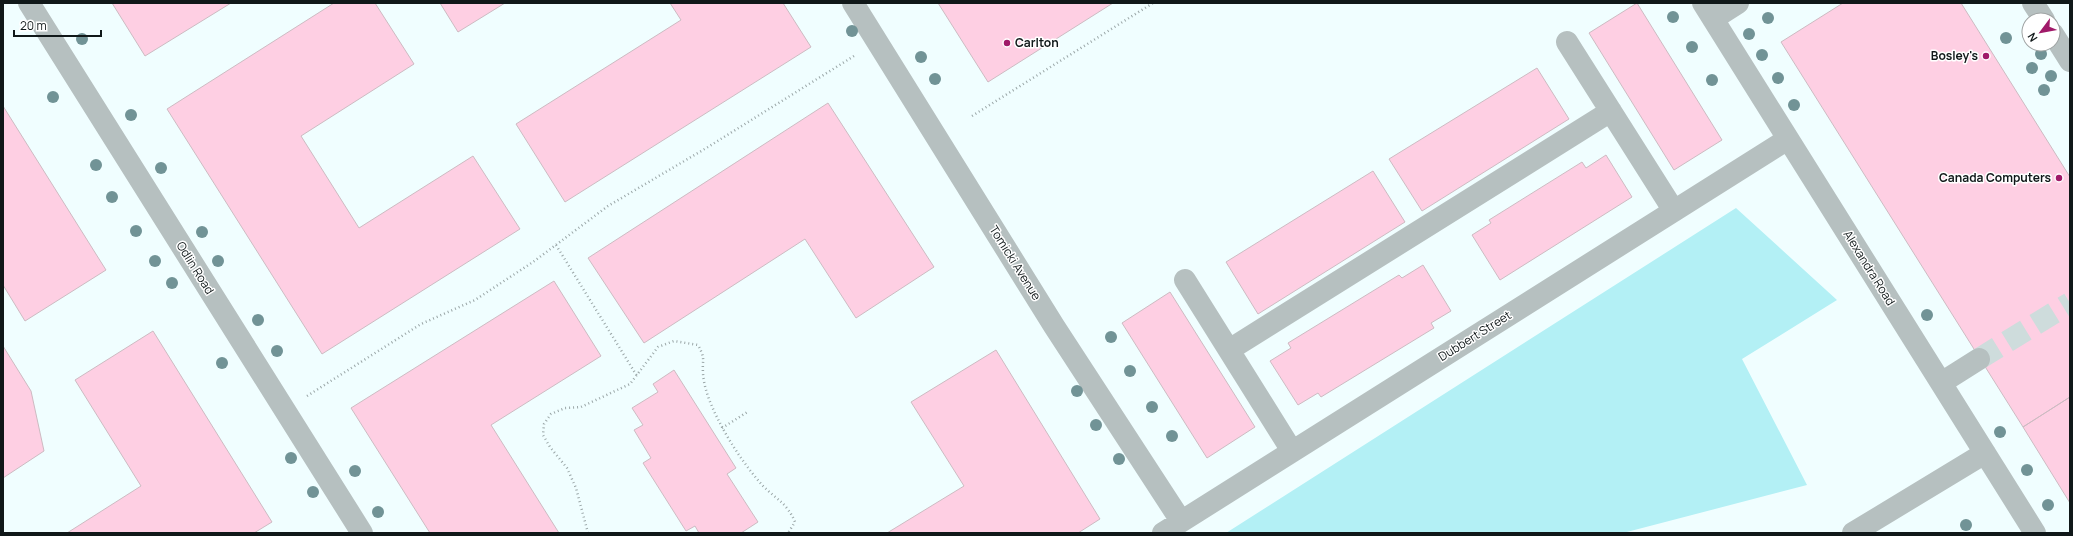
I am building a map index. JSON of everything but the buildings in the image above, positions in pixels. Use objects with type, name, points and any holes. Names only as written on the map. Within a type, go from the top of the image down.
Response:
[{"type":"street","name":"Odlin Road","points":[[29,3],[362,533]]},
{"type":"street","name":"Tomicki Avenue","points":[[852,3],[1050,319],[1181,521]]},
{"type":"street","points":[[1708,11],[1738,3]]},
{"type":"street","points":[[2034,3],[2039,12]]},
{"type":"street","name":"Alexandra Road","points":[[1708,11],[2035,533]]},
{"type":"street","points":[[1567,42],[1674,211]]},
{"type":"street","points":[[2061,47],[2070,61]]},
{"type":"street","points":[[1229,350],[1611,111]]},
{"type":"street","name":"Dubbert Street","points":[[1163,533],[1788,139]]},
{"type":"street","points":[[1185,280],[1292,451]]},
{"type":"street","points":[[1941,383],[1979,359]]},
{"type":"street","points":[[1853,533],[1985,453]]},
{"type":"path","points":[[972,116],[1152,3]]},
{"type":"path","points":[[305,398],[421,324],[475,300],[533,262],[608,206],[708,147],[856,55]]},
{"type":"path","points":[[556,245],[637,376]]},
{"type":"path","points":[[588,533],[576,488],[567,468],[550,448],[543,435],[544,424],[551,414],[565,408],[581,407],[630,384],[658,348],[674,342],[698,345],[704,356],[703,373],[708,396],[722,428],[763,485],[789,509],[795,522],[788,533]]},
{"type":"path","points":[[722,428],[749,410]]},
{"type":"shaded area","points":[[1736,208],[1837,300],[1742,359],[1807,485],[1623,533],[1226,533]]},
{"type":"tunnel","points":[[1979,359],[2070,303]]},
{"type":"place","name":"Carlton","points":[[1007,43]]},
{"type":"place","name":"Bosley's","points":[[1986,56]]},
{"type":"place","name":"Canada Computers","points":[[2059,178]]}]
